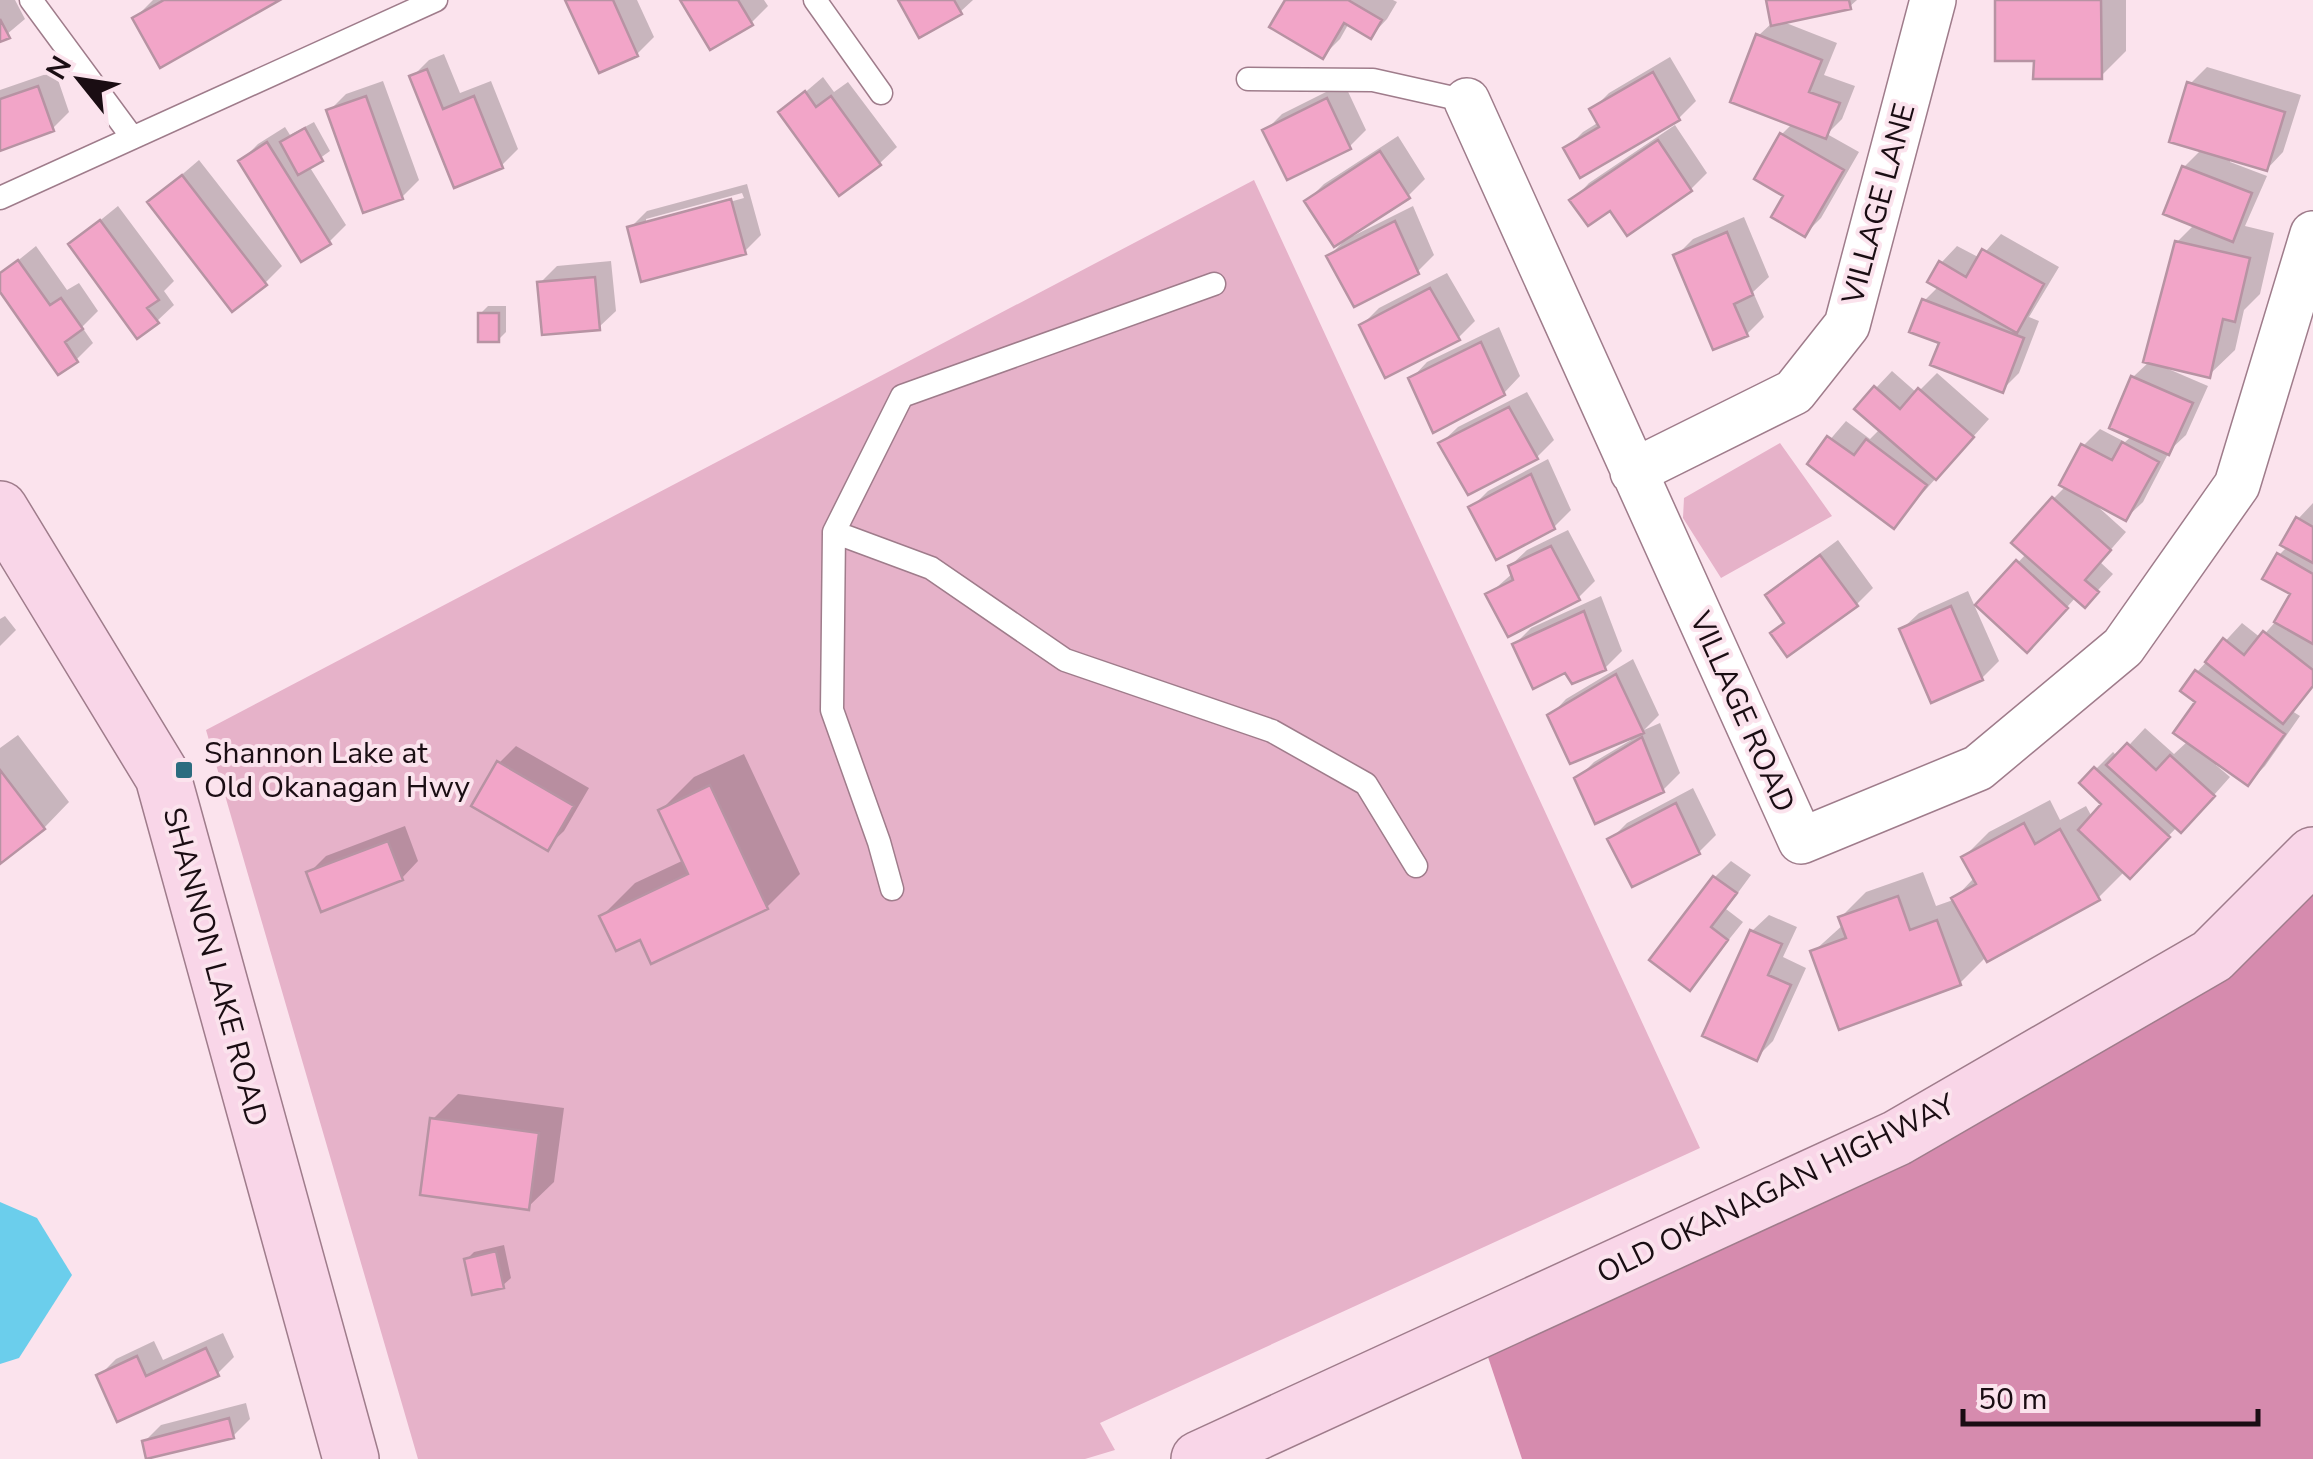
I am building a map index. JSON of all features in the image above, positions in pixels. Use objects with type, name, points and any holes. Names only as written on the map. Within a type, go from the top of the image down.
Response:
[{"type":"street","name":"VILLAGE LANE","points":[[1633,472],[1794,392],[1847,325],[1933,0]]},
{"type":"street","points":[[1467,101],[1633,472]]},
{"type":"street","name":"VILLAGE ROAD","points":[[1633,472],[1801,841],[1978,768],[2123,647],[2237,485],[2313,234]]},
{"type":"street","name":"SHANNON LAKE ROAD","points":[[0,508],[163,777],[352,1459]]},
{"type":"street","name":"OLD OKANAGAN HIGHWAY","points":[[1199,1459],[1897,1138],[2212,956],[2313,855]]},
{"type":"lane","points":[[32,0],[132,137]]},
{"type":"lane","points":[[0,198],[436,0]]},
{"type":"lane","points":[[815,0],[881,92]]},
{"type":"lane","points":[[1248,79],[1373,80],[1467,101]]},
{"type":"lane","points":[[892,889],[880,842],[832,710],[834,532],[902,396],[1214,284]]},
{"type":"lane","points":[[834,532],[930,568],[1065,660],[1272,731],[1366,784],[1416,866]]},
{"type":"shaded area","points":[[1254,180],[1700,1148],[1100,1423],[1115,1450],[1085,1459],[418,1459],[206,730]]},
{"type":"shaded area","points":[[1780,443],[1832,516],[1721,578],[1683,518],[1684,498]]},
{"type":"shaded area","points":[[2313,849],[2313,1459],[1522,1459],[1479,1330],[2068,1030]]},
{"type":"water","points":[[0,1202],[37,1218],[72,1275],[19,1358],[0,1364]]},
{"type":"building","points":[[164,0],[280,0],[160,68],[132,18]]},
{"type":"building","points":[[565,0],[613,0],[638,56],[599,73]]},
{"type":"building","points":[[680,0],[738,0],[753,25],[710,50]]},
{"type":"building","points":[[898,0],[954,0],[962,14],[919,38]]},
{"type":"building","points":[[1285,0],[1348,0],[1382,20],[1371,39],[1344,23],[1323,59],[1269,27]]},
{"type":"building","points":[[1766,0],[1849,0],[1851,9],[1771,26]]},
{"type":"building","points":[[1995,0],[2101,0],[2102,79],[2033,79],[2034,61],[1995,61]]},
{"type":"building","points":[[0,19],[10,38],[0,42]]},
{"type":"building","points":[[1756,34],[1822,60],[1809,92],[1840,103],[1826,139],[1730,102]]},
{"type":"building","points":[[427,69],[443,109],[474,96],[503,168],[454,188],[409,76]]},
{"type":"building","points":[[1653,72],[1680,120],[1580,178],[1563,148],[1599,127],[1589,109]]},
{"type":"building","points":[[2187,82],[2285,112],[2267,171],[2169,142]]},
{"type":"building","points":[[38,86],[54,131],[0,151],[0,99]]},
{"type":"building","points":[[805,91],[816,107],[831,96],[881,165],[839,196],[778,112]]},
{"type":"building","points":[[366,96],[403,199],[363,213],[326,110]]},
{"type":"building","points":[[1327,98],[1351,149],[1287,180],[1262,130]]},
{"type":"building","points":[[305,128],[323,161],[298,175],[280,142]]},
{"type":"building","points":[[1780,133],[1844,170],[1805,237],[1771,217],[1783,196],[1754,179]]},
{"type":"building","points":[[1658,140],[1692,191],[1627,236],[1610,211],[1588,226],[1569,200]]},
{"type":"building","points":[[267,142],[331,244],[301,262],[238,161]]},
{"type":"building","points":[[1380,151],[1410,198],[1334,247],[1304,201]]},
{"type":"building","points":[[2182,166],[2252,193],[2233,242],[2163,214]]},
{"type":"building","points":[[182,175],[267,285],[232,312],[147,202]]},
{"type":"building","points":[[731,199],[746,254],[641,282],[627,227]]},
{"type":"building","points":[[100,220],[159,300],[147,308],[159,323],[137,339],[68,244]]},
{"type":"building","points":[[1395,221],[1419,274],[1354,307],[1326,256]]},
{"type":"building","points":[[1727,232],[1753,295],[1734,304],[1748,336],[1713,350],[1673,255]]},
{"type":"building","points":[[2175,241],[2250,258],[2235,322],[2223,319],[2210,378],[2143,362]]},
{"type":"building","points":[[1982,249],[2044,284],[2017,333],[1927,282],[1939,261],[1966,277]]},
{"type":"building","points":[[18,260],[50,305],[61,298],[83,329],[65,342],[78,362],[58,375],[0,292],[0,273]]},
{"type":"building","points":[[595,277],[600,330],[542,335],[537,282]]},
{"type":"building","points":[[1430,288],[1460,340],[1385,378],[1359,325]]},
{"type":"building","points":[[1922,299],[2024,338],[2003,393],[1930,365],[1939,343],[1909,332]]},
{"type":"building","points":[[478,313],[499,313],[499,342],[478,342]]},
{"type":"building","points":[[1481,342],[1505,395],[1433,433],[1408,378]]},
{"type":"building","points":[[2131,376],[2193,403],[2169,455],[2109,428]]},
{"type":"building","points":[[1874,386],[1900,409],[1918,388],[1974,437],[1936,480],[1854,409]]},
{"type":"building","points":[[1509,407],[1538,459],[1468,495],[1438,443]]},
{"type":"building","points":[[1827,436],[1854,455],[1866,439],[1927,485],[1894,529],[1807,464]]},
{"type":"building","points":[[2122,442],[2159,462],[2126,521],[2059,485],[2081,444],[2112,460]]},
{"type":"building","points":[[1531,474],[1555,529],[1496,560],[1468,507]]},
{"type":"building","points":[[2052,497],[2111,550],[2085,580],[2099,592],[2085,608],[2011,543]]},
{"type":"building","points":[[2296,517],[2313,527],[2313,563],[2280,545]]},
{"type":"building","points":[[1551,546],[1580,600],[1508,637],[1485,594],[1513,580],[1508,566]]},
{"type":"building","points":[[2277,553],[2313,574],[2313,644],[2274,622],[2290,594],[2262,579]]},
{"type":"building","points":[[1820,555],[1858,606],[1787,657],[1770,633],[1784,623],[1765,595]]},
{"type":"building","points":[[2016,560],[2068,608],[2027,653],[1975,605]]},
{"type":"building","points":[[1951,606],[1983,680],[1931,703],[1899,629]]},
{"type":"building","points":[[1584,611],[1606,670],[1572,684],[1565,673],[1533,689],[1512,644]]},
{"type":"building","points":[[2263,631],[2313,670],[2313,686],[2283,724],[2205,662],[2223,638],[2244,655]]},
{"type":"building","points":[[2195,670],[2285,734],[2248,786],[2173,733],[2195,702],[2180,691]]},
{"type":"building","points":[[1616,674],[1644,733],[1570,764],[1547,715]]},
{"type":"building","points":[[1642,737],[1664,792],[1595,824],[1574,778]]},
{"type":"building","points":[[2127,743],[2156,770],[2170,755],[2215,796],[2181,833],[2106,765]]},
{"type":"building","points":[[497,761],[574,806],[548,851],[471,806]]},
{"type":"building","points":[[2094,767],[2170,837],[2130,879],[2078,830],[2101,804],[2079,783]]},
{"type":"building","points":[[0,770],[45,829],[0,864]]},
{"type":"building","points":[[710,785],[768,909],[651,964],[640,940],[616,951],[599,916],[688,874],[658,810]]},
{"type":"building","points":[[1676,803],[1700,854],[1632,887],[1607,839]]},
{"type":"building","points":[[2024,823],[2035,844],[2060,829],[2100,900],[1987,962],[1951,898],[1976,884],[1961,857]]},
{"type":"building","points":[[388,841],[403,880],[321,912],[306,872]]},
{"type":"building","points":[[1713,876],[1737,893],[1711,927],[1728,940],[1690,991],[1649,960]]},
{"type":"building","points":[[1898,896],[1910,930],[1937,920],[1961,985],[1839,1030],[1810,951],[1846,938],[1838,917]]},
{"type":"building","points":[[1750,930],[1782,944],[1768,975],[1791,985],[1757,1061],[1702,1036]]},
{"type":"building","points":[[430,1118],[539,1133],[529,1210],[420,1195]]},
{"type":"building","points":[[496,1251],[504,1288],[472,1295],[464,1259]]},
{"type":"building","points":[[206,1348],[219,1376],[117,1422],[96,1375],[137,1356],[146,1376]]},
{"type":"building","points":[[229,1418],[234,1438],[146,1459],[142,1441]]},
{"type":"place","name":"Shannon Lake at Old Okanagan Hwy","points":[[184,770]]}]
